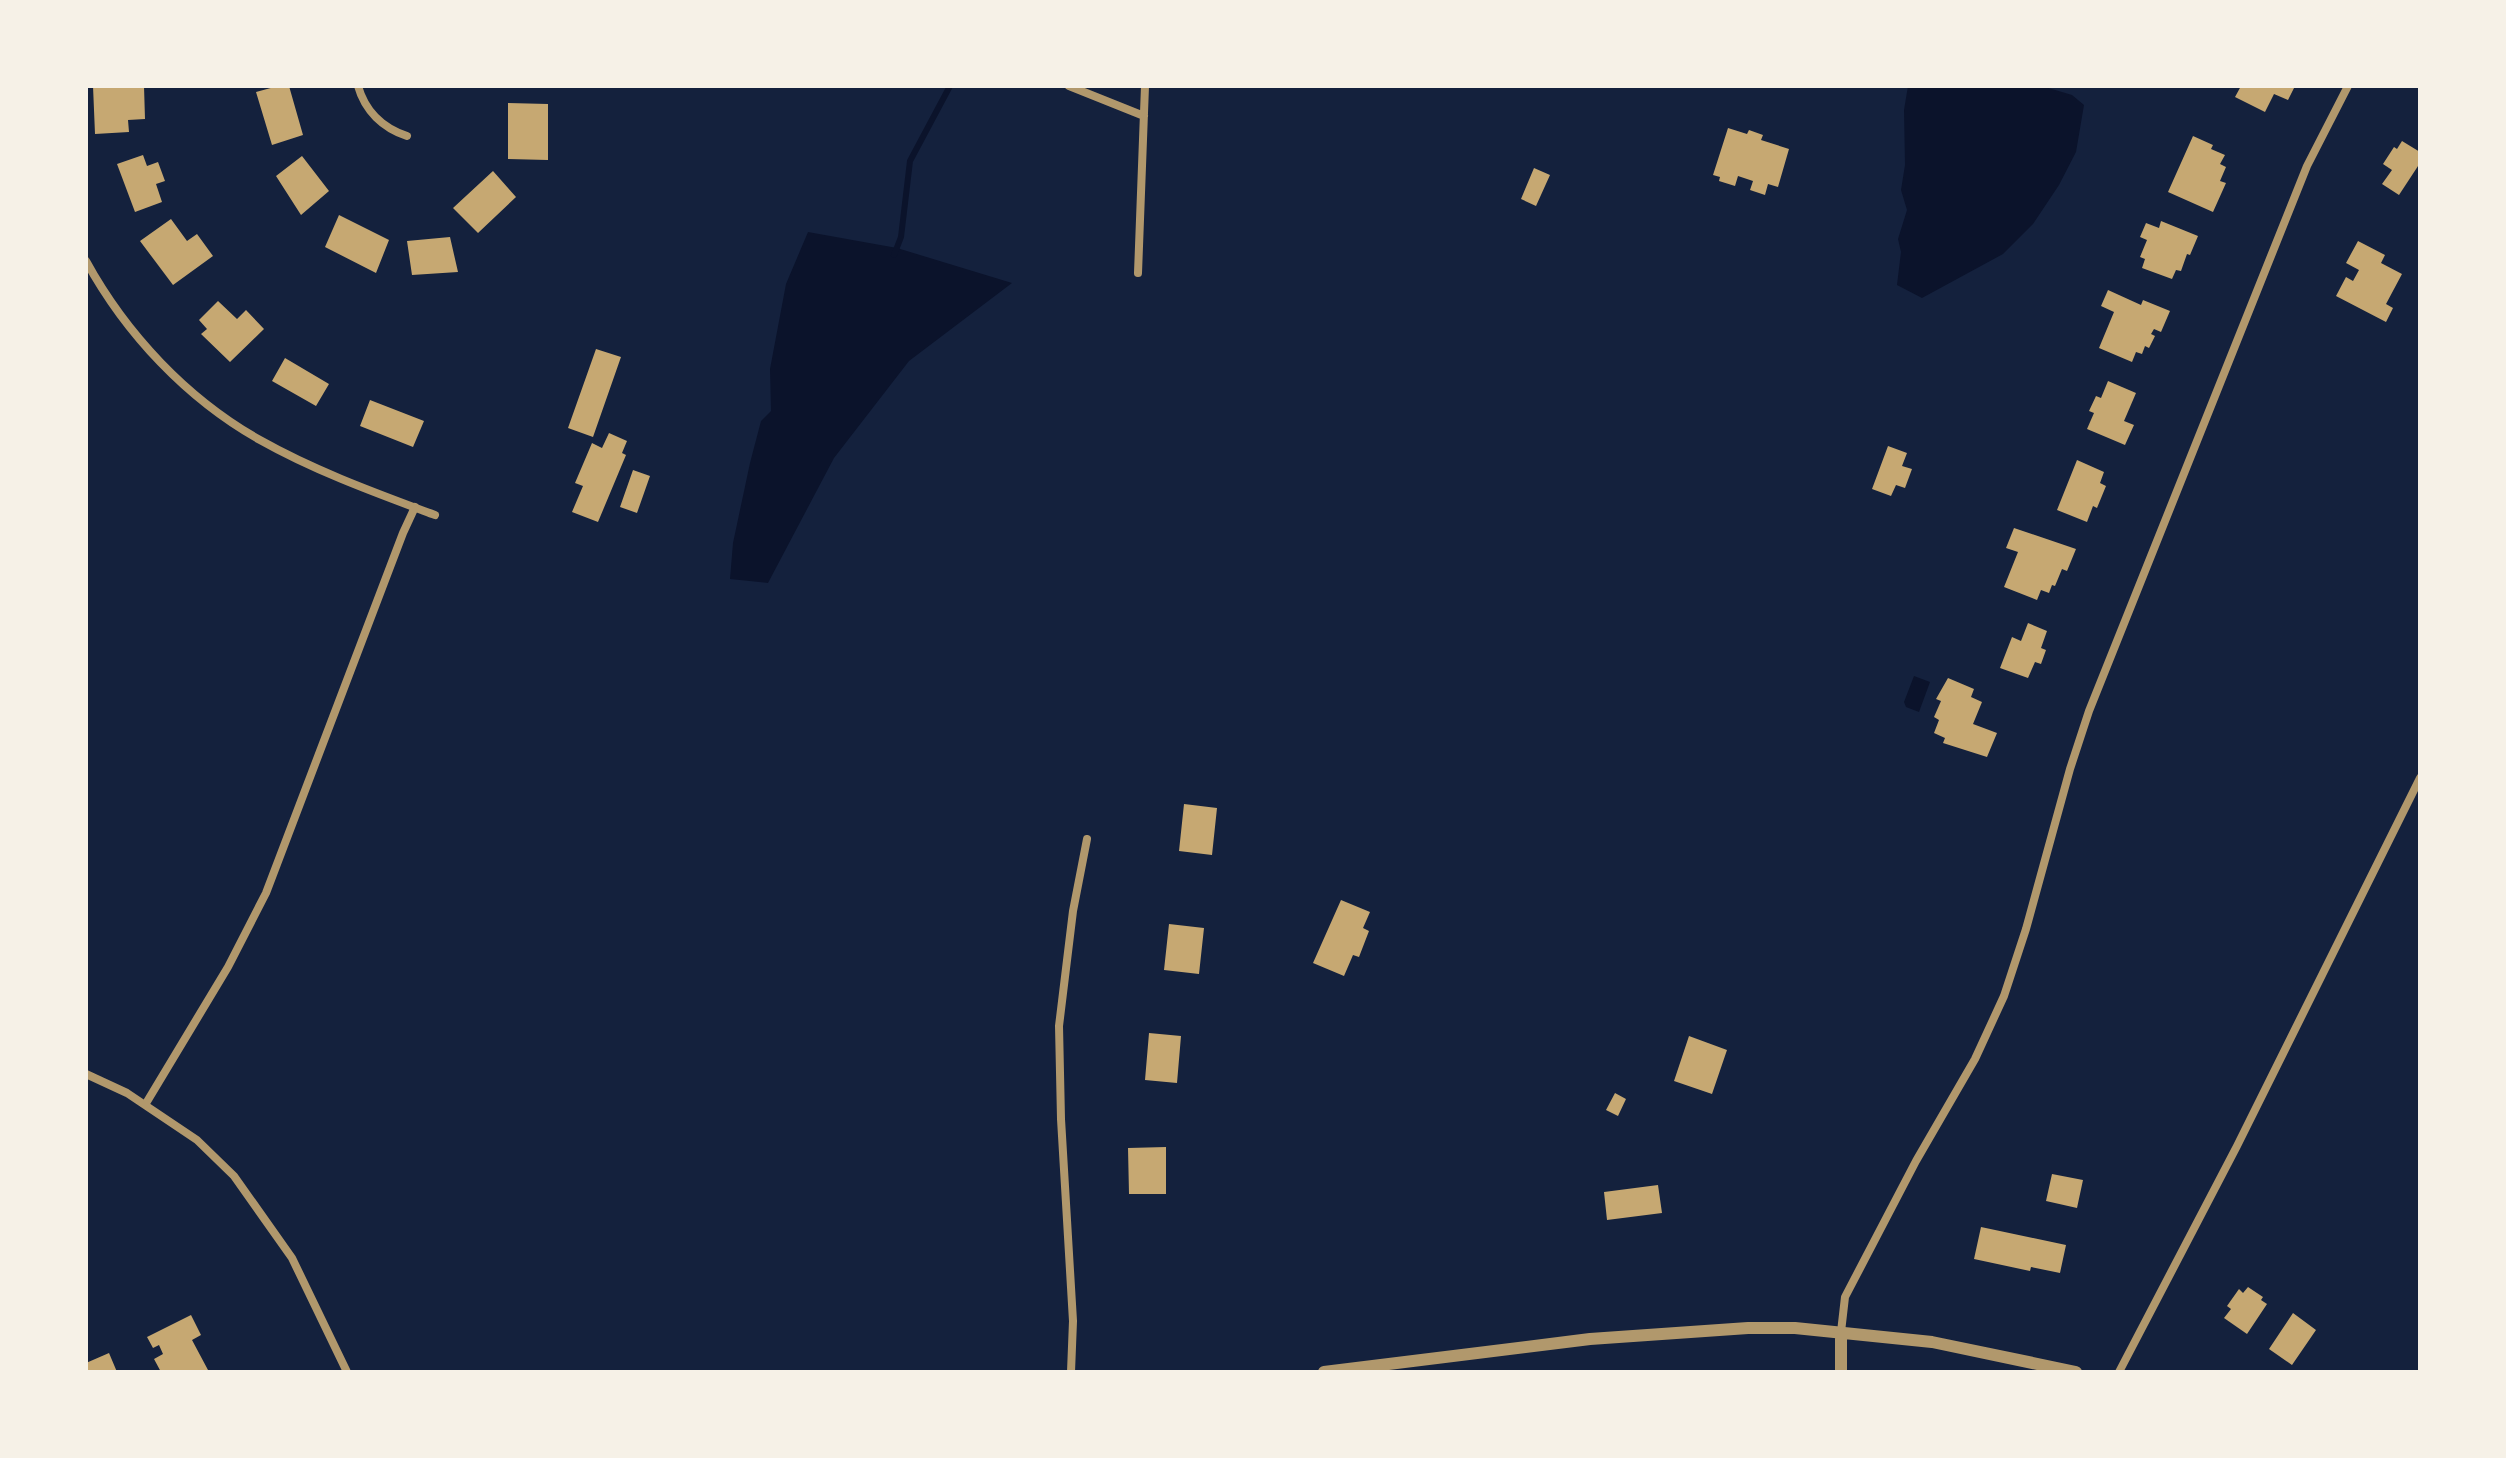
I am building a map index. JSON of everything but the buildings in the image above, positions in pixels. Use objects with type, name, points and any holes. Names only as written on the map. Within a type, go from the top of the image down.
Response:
[{"type":"street","points":[[358,86],[361,99],[374,116],[392,131],[407,136]]},
{"type":"street","points":[[1069,86],[1144,116]]},
{"type":"street","points":[[1138,273],[1145,86]]},
{"type":"street","points":[[1841,1372],[1845,1297],[1916,1161],[1989,1032],[2026,929],[2089,711],[2307,166],[2348,86]]},
{"type":"street","points":[[86,261],[101,289],[168,370],[236,425],[261,441],[325,472],[435,515]]},
{"type":"street","points":[[145,1105],[228,967],[266,893],[415,507]]},
{"type":"street","points":[[2119,1372],[2237,1146],[2420,778]]},
{"type":"street","points":[[1071,1372],[1073,1321],[1061,1119],[1059,1026],[1073,911],[1087,839]]},
{"type":"street","points":[[86,1074],[145,1105],[197,1140],[234,1176],[292,1258],[347,1372]]},
{"type":"street","points":[[1324,1372],[1376,1369],[1538,1345],[1693,1330],[1795,1328],[1932,1342],[2076,1372]]},
{"type":"water","points":[[1908,86],[2042,86],[2072,95],[2084,105],[2076,152],[2033,224],[2003,254],[1922,298],[1897,285],[1901,252],[1898,239],[1907,210],[1901,190]]},
{"type":"water","points":[[808,232],[897,248],[1012,283],[909,361],[834,458],[768,583],[730,579],[733,543],[750,463],[761,421],[771,411],[770,369],[786,284]]},
{"type":"water","points":[[1914,676],[1930,682],[1919,712],[1906,707],[1904,702]]},
{"type":"waterway","points":[[894,255],[901,237],[910,161],[950,86]]}]
